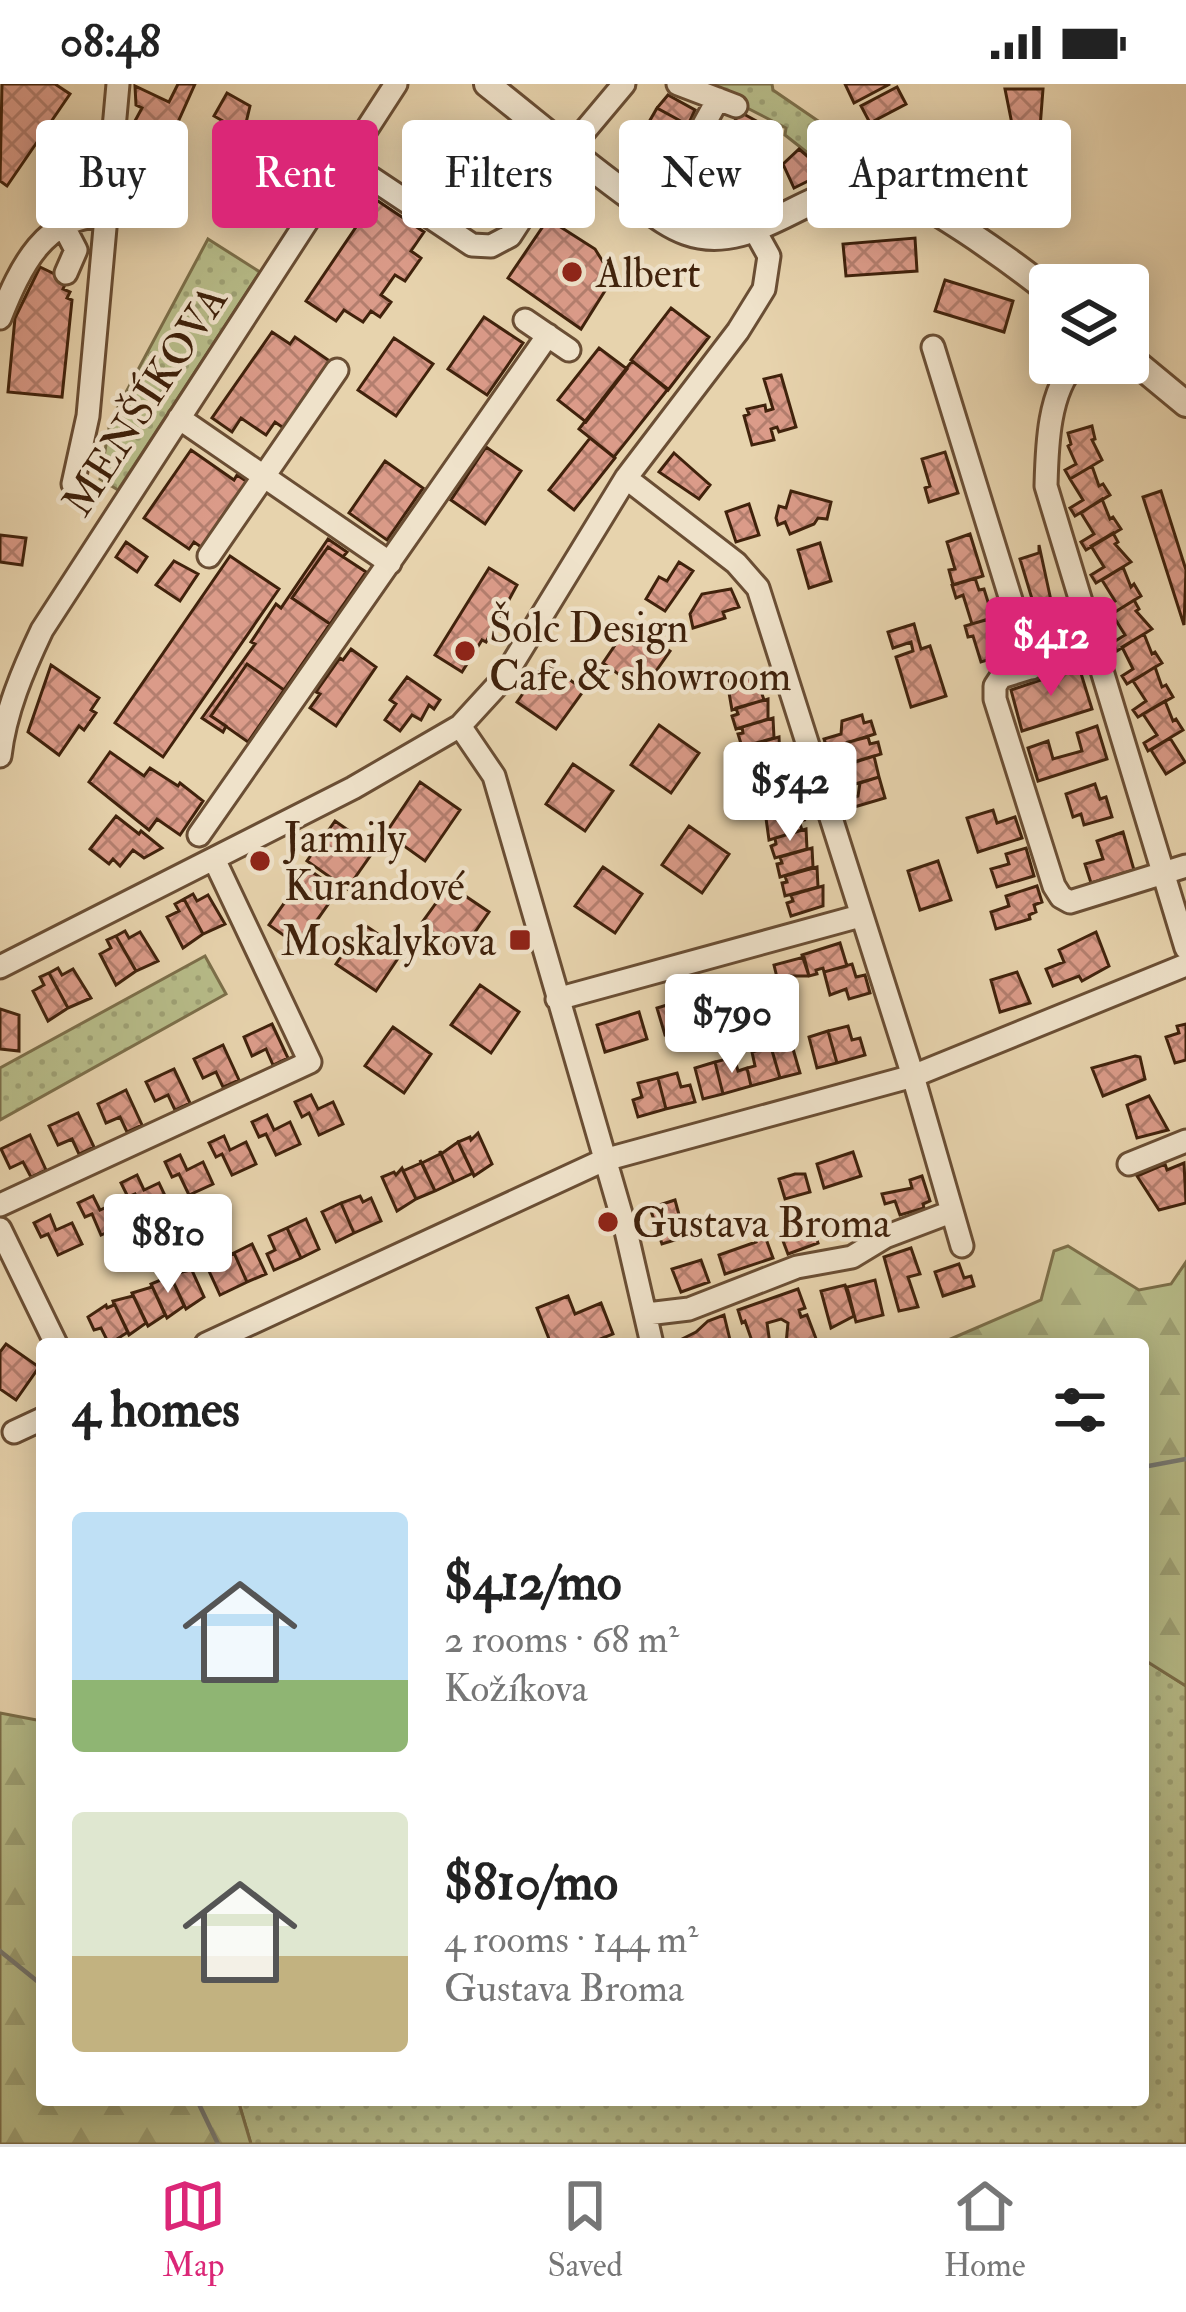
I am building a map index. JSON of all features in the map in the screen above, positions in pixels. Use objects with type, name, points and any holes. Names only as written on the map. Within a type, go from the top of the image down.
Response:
[{"type":"street","points":[[115,120],[118,84]]},
{"type":"street","name":"MENŠÍKOVA","points":[[372,120],[396,84]]},
{"type":"street","points":[[487,84],[531,120]]},
{"type":"street","points":[[594,120],[624,84]]},
{"type":"street","points":[[678,84],[727,103],[715,120]]},
{"type":"street","points":[[595,171],[658,218],[686,232],[726,236],[754,229],[845,189],[890,187],[1029,278]]},
{"type":"street","points":[[0,318],[28,259],[56,228]]},
{"type":"street","points":[[65,228],[76,250],[65,273]]},
{"type":"street","points":[[73,484],[88,416],[105,228]]},
{"type":"street","name":"MENŠÍKOVA","points":[[0,756],[24,667],[42,630],[302,228]]},
{"type":"street","points":[[448,228],[472,244],[491,246],[516,228]]},
{"type":"street","points":[[0,967],[370,779],[460,725],[503,679],[626,478],[738,332],[764,289],[769,256],[754,229]]},
{"type":"street","points":[[525,320],[569,350]]},
{"type":"street","points":[[199,835],[548,335]]},
{"type":"street","points":[[932,347],[1032,668]]},
{"type":"street","points":[[209,556],[338,370]]},
{"type":"street","points":[[1149,373],[1186,404]]},
{"type":"street","points":[[1064,384],[1052,417],[1046,485],[1186,948]]},
{"type":"street","points":[[179,418],[390,563]]},
{"type":"street","points":[[626,478],[736,563],[758,589],[913,1076],[962,1246]]},
{"type":"street","points":[[1095,648],[1001,677],[995,686],[995,699],[1061,897],[1070,902],[1186,866]]},
{"type":"street","points":[[460,725],[494,776],[651,1338]]},
{"type":"street","points":[[0,1205],[310,1062],[214,860]]},
{"type":"street","points":[[557,999],[860,916]]},
{"type":"street","points":[[219,1338],[604,1160],[913,1076],[1186,965]]},
{"type":"street","points":[[1130,1164],[1186,1141]]},
{"type":"street","points":[[647,1314],[689,1309],[797,1267],[852,1257],[885,1237],[951,1212]]},
{"type":"street","points":[[0,1229],[53,1338]]},
{"type":"street","points":[[14,1432],[36,1422]]},
{"type":"green space","points":[[715,84],[772,84],[773,90],[817,120],[807,120],[807,152],[785,135],[783,120],[770,120],[716,92]]},
{"type":"green space","points":[[208,239],[260,272],[118,490],[100,479],[110,422]]},
{"type":"green space","points":[[205,956],[226,994],[0,1120],[0,1068]]},
{"type":"green space","points":[[1068,1246],[1139,1290],[1171,1284],[1186,1262],[1186,1686],[1149,1663],[1149,1338],[953,1338],[1041,1300],[1054,1251]]},
{"type":"green space","points":[[1149,1663],[1186,1686],[1186,2144],[251,2144],[240,2106],[1149,2106]]},
{"type":"green space","points":[[0,1713],[36,1720],[36,2106],[240,2106],[251,2144],[0,2144]]},
{"type":"building","points":[[2,84],[55,84],[70,94],[52,120],[36,120],[36,144],[7,186],[0,181]]},
{"type":"building","points":[[178,84],[195,84],[179,120],[136,120],[142,108],[136,105],[135,86],[169,102]]},
{"type":"building","points":[[845,84],[890,84],[854,103]]},
{"type":"building","points":[[897,87],[906,104],[876,120],[868,120],[861,106]]},
{"type":"building","points":[[1005,89],[1043,89],[1041,120],[1011,120]]},
{"type":"building","points":[[227,93],[250,106],[247,120],[214,116]]},
{"type":"building","points":[[668,95],[695,110],[690,120],[679,120],[657,108]]},
{"type":"building","points":[[657,108],[679,120],[650,120]]},
{"type":"building","points":[[799,149],[807,156],[807,182],[794,188],[783,164]]},
{"type":"building","points":[[378,201],[402,217],[402,228],[424,232],[411,251],[421,258],[405,281],[395,275],[381,295],[391,302],[380,317],[371,311],[363,322],[344,310],[336,321],[306,301],[355,228],[378,228]]},
{"type":"building","points":[[542,228],[562,228],[595,249],[613,278],[581,329],[508,278]]},
{"type":"building","points":[[915,238],[917,271],[846,276],[843,244]]},
{"type":"building","points":[[40,267],[67,280],[63,289],[72,300],[62,397],[8,392],[15,318]]},
{"type":"building","points":[[945,280],[1013,301],[1004,332],[935,311]]},
{"type":"building","points":[[671,308],[709,337],[668,390],[631,360]]},
{"type":"building","points":[[484,317],[523,343],[487,395],[448,369]]},
{"type":"building","points":[[272,332],[290,344],[295,337],[331,362],[312,397],[307,394],[304,398],[309,401],[285,429],[275,422],[266,435],[241,418],[232,432],[212,418]]},
{"type":"building","points":[[394,338],[433,364],[396,416],[358,390]]},
{"type":"building","points":[[599,348],[627,369],[586,422],[558,400]]},
{"type":"building","points":[[632,361],[668,389],[614,457],[579,429]]},
{"type":"building","points":[[781,375],[796,427],[779,432],[777,427],[771,429],[774,440],[752,445],[744,416],[749,414],[747,409],[765,405],[766,411],[773,409],[764,379]]},
{"type":"building","points":[[1092,426],[1092,440],[1102,460],[1070,479],[1065,470],[1076,464],[1068,433]]},
{"type":"building","points":[[590,438],[615,458],[574,510],[549,490]]},
{"type":"building","points":[[486,447],[521,471],[485,524],[451,500]]},
{"type":"building","points":[[191,450],[234,480],[237,475],[249,483],[223,516],[229,520],[204,549],[194,542],[189,549],[144,518]]},
{"type":"building","points":[[945,452],[958,493],[929,502],[922,459]]},
{"type":"building","points":[[674,453],[710,485],[699,499],[659,472]]},
{"type":"building","points":[[385,461],[423,488],[387,540],[349,513]]},
{"type":"building","points":[[1092,466],[1099,486],[1103,484],[1110,495],[1075,516],[1070,508],[1083,500],[1070,479]]},
{"type":"building","points":[[791,491],[831,502],[827,519],[818,518],[790,534],[785,522],[778,525],[779,506],[786,508]]},
{"type":"building","points":[[1161,491],[1186,570],[1184,625],[1143,497]]},
{"type":"building","points":[[1102,499],[1110,519],[1121,529],[1086,550],[1081,542],[1094,534],[1081,513]]},
{"type":"building","points":[[749,504],[759,535],[736,542],[726,512]]},
{"type":"building","points":[[1113,533],[1115,544],[1131,562],[1096,583],[1091,575],[1104,567],[1091,546]]},
{"type":"building","points":[[970,534],[983,576],[953,585],[949,570],[955,569],[947,542]]},
{"type":"building","points":[[0,535],[26,538],[22,565],[0,562]]},
{"type":"building","points":[[328,539],[347,552],[343,557],[328,547],[292,598],[330,624],[284,690],[247,664],[211,716],[226,726],[223,732],[202,718],[255,644],[251,642],[276,604],[281,608]]},
{"type":"building","points":[[126,542],[147,557],[137,572],[116,557]]},
{"type":"building","points":[[820,543],[831,581],[809,588],[798,550]]},
{"type":"building","points":[[1039,545],[1055,619],[1036,627],[1020,559],[1039,553]]},
{"type":"building","points":[[328,547],[366,572],[330,624],[292,598]]},
{"type":"building","points":[[230,556],[279,589],[163,757],[115,723]]},
{"type":"building","points":[[174,561],[198,574],[180,601],[156,585]]},
{"type":"building","points":[[679,562],[693,571],[665,611],[646,599],[659,577],[667,581]]},
{"type":"building","points":[[1123,567],[1131,587],[1134,584],[1141,596],[1107,617],[1102,609],[1115,601],[1102,580]]},
{"type":"building","points":[[489,568],[517,585],[486,642],[482,640],[462,672],[435,655]]},
{"type":"building","points":[[975,578],[979,590],[984,589],[993,618],[972,624],[963,595],[956,598],[952,585]]},
{"type":"building","points":[[731,589],[739,607],[723,612],[725,618],[693,628],[690,614],[702,594]]},
{"type":"building","points":[[1134,600],[1136,611],[1152,629],[1117,651],[1112,643],[1125,635],[1112,614]]},
{"type":"building","points":[[988,619],[991,629],[996,627],[1004,655],[981,662],[965,626]]},
{"type":"building","points":[[630,623],[670,651],[642,691],[603,663]]},
{"type":"building","points":[[914,624],[921,649],[930,646],[946,696],[911,707],[896,657],[913,651],[911,642],[893,648],[888,632]]},
{"type":"building","points":[[1144,634],[1152,654],[1162,663],[1127,684],[1122,676],[1133,669],[1122,647]]},
{"type":"building","points":[[351,649],[376,667],[336,726],[310,708],[320,694],[316,692]]},
{"type":"building","points":[[545,662],[584,690],[556,729],[517,702]]},
{"type":"building","points":[[247,664],[284,690],[248,742],[211,716]]},
{"type":"building","points":[[51,665],[99,698],[91,710],[96,713],[84,730],[79,726],[59,755],[28,732]]},
{"type":"building","points":[[1079,667],[1092,709],[1022,731],[1011,690]]},
{"type":"building","points":[[1155,667],[1162,687],[1166,685],[1173,697],[1138,717],[1133,710],[1146,701],[1133,681]]},
{"type":"building","points":[[760,671],[764,700],[732,710],[727,681]]},
{"type":"building","points":[[407,677],[440,700],[434,709],[429,705],[421,720],[412,715],[400,731],[385,720],[396,704],[390,700]]},
{"type":"building","points":[[768,699],[768,719],[736,729],[732,716],[738,714],[736,708]]},
{"type":"building","points":[[1165,701],[1173,721],[1183,730],[1148,751],[1144,743],[1157,735],[1143,714]]},
{"type":"building","points":[[862,715],[864,723],[871,721],[875,734],[827,749],[824,739],[841,734],[842,721]]},
{"type":"building","points":[[773,718],[774,738],[742,747],[738,734],[743,733],[742,727]]},
{"type":"building","points":[[659,725],[699,753],[671,793],[631,765]]},
{"type":"building","points":[[1097,726],[1107,759],[1038,781],[1028,748],[1048,741],[1053,759],[1082,751],[1077,733]]},
{"type":"building","points":[[779,737],[780,757],[747,766],[747,746]]},
{"type":"building","points":[[868,737],[870,744],[878,742],[881,754],[849,764],[848,742]]},
{"type":"building","points":[[1170,738],[1185,762],[1166,774],[1151,750]]},
{"type":"building","points":[[110,752],[144,776],[150,768],[203,801],[180,835],[157,819],[149,830],[89,782]]},
{"type":"building","points":[[785,755],[785,775],[753,785],[749,772],[755,770],[753,764]]},
{"type":"building","points":[[874,756],[879,777],[838,789],[836,780],[852,776],[854,762]]},
{"type":"building","points":[[573,764],[613,791],[585,831],[546,804]]},
{"type":"building","points":[[879,777],[885,798],[844,810],[842,800],[858,796],[860,783]]},
{"type":"building","points":[[420,782],[460,810],[425,861],[386,833]]},
{"type":"building","points":[[1095,784],[1100,799],[1106,797],[1112,817],[1084,825],[1081,814],[1073,817],[1066,794]]},
{"type":"building","points":[[793,802],[804,820],[799,821],[802,830],[769,840],[765,811]]},
{"type":"building","points":[[993,810],[997,823],[1015,817],[1022,838],[978,852],[967,818]]},
{"type":"building","points":[[116,816],[162,848],[144,858],[133,850],[120,866],[113,859],[109,864],[90,849]]},
{"type":"building","points":[[335,821],[375,849],[347,889],[307,861]]},
{"type":"building","points":[[689,826],[729,854],[702,893],[662,865]]},
{"type":"building","points":[[806,829],[807,849],[775,858],[771,846],[775,838]]},
{"type":"building","points":[[1123,832],[1134,870],[1091,883],[1085,864],[1103,859],[1097,841]]},
{"type":"building","points":[[812,848],[813,867],[780,877],[780,857]]},
{"type":"building","points":[[1026,848],[1034,876],[997,887],[991,869],[1009,864],[1006,854]]},
{"type":"building","points":[[938,861],[951,900],[920,910],[908,871]]},
{"type":"building","points":[[603,867],[642,894],[615,933],[575,906]]},
{"type":"building","points":[[817,867],[818,887],[785,896],[785,876]]},
{"type":"building","points":[[308,869],[338,890],[299,946],[269,925]]},
{"type":"building","points":[[449,885],[489,912],[461,952],[421,924]]},
{"type":"building","points":[[823,886],[823,906],[791,916],[787,903],[793,901],[791,895]]},
{"type":"building","points":[[1037,886],[1042,902],[1034,905],[1036,912],[1030,919],[996,929],[991,912],[1009,906],[1006,896]]},
{"type":"building","points":[[193,894],[197,901],[208,895],[225,924],[203,934],[184,899]]},
{"type":"building","points":[[184,899],[203,934],[183,948],[167,917],[179,911],[175,904]]},
{"type":"building","points":[[363,924],[403,951],[376,991],[336,964]]},
{"type":"building","points":[[125,931],[129,938],[140,932],[158,961],[136,971],[116,936]]},
{"type":"building","points":[[1096,932],[1109,966],[1082,981],[1079,976],[1053,986],[1046,969],[1064,962],[1059,950]]},
{"type":"building","points":[[116,936],[136,971],[116,985],[100,954],[111,948],[107,940]]},
{"type":"building","points":[[840,943],[847,966],[824,972],[823,968],[809,976],[802,955]]},
{"type":"building","points":[[804,957],[809,976],[792,976],[795,986],[780,990],[774,965]]},
{"type":"building","points":[[852,964],[856,977],[865,975],[870,993],[849,999],[846,989],[830,995],[824,972]]},
{"type":"building","points":[[58,968],[62,975],[73,969],[91,998],[68,1008],[49,973]]},
{"type":"building","points":[[1017,972],[1030,1003],[1000,1012],[991,980]]},
{"type":"building","points":[[49,973],[68,1008],[48,1021],[33,991],[44,985],[40,977]]},
{"type":"building","points":[[761,980],[769,1007],[726,1020],[718,993]]},
{"type":"building","points":[[480,985],[519,1012],[491,1053],[451,1025]]},
{"type":"building","points":[[700,995],[708,1023],[665,1035],[657,1008]]},
{"type":"building","points":[[0,1009],[19,1015],[19,1051],[0,1049]]},
{"type":"building","points":[[639,1012],[647,1039],[605,1052],[597,1025]]},
{"type":"building","points":[[272,1024],[288,1058],[273,1065],[266,1049],[252,1056],[244,1037]]},
{"type":"building","points":[[1186,1024],[1186,1060],[1175,1063],[1166,1037],[1179,1033],[1177,1026]]},
{"type":"building","points":[[848,1026],[852,1040],[860,1038],[865,1055],[837,1063],[828,1031]]},
{"type":"building","points":[[393,1027],[431,1054],[404,1093],[365,1066]]},
{"type":"building","points":[[828,1031],[837,1063],[817,1068],[809,1037]]},
{"type":"building","points":[[791,1042],[800,1073],[780,1078],[771,1047]]},
{"type":"building","points":[[223,1045],[239,1080],[223,1087],[216,1072],[203,1078],[194,1059]]},
{"type":"building","points":[[771,1047],[780,1078],[751,1086],[747,1068],[755,1066],[752,1052]]},
{"type":"building","points":[[734,1057],[738,1071],[747,1068],[751,1086],[723,1094],[715,1062]]},
{"type":"building","points":[[1140,1057],[1145,1079],[1103,1096],[1092,1068]]},
{"type":"building","points":[[715,1062],[723,1094],[703,1099],[695,1068]]},
{"type":"building","points":[[174,1069],[190,1103],[175,1110],[168,1095],[155,1101],[146,1082]]},
{"type":"building","points":[[677,1073],[681,1087],[690,1085],[695,1102],[666,1109],[658,1078]]},
{"type":"building","points":[[658,1078],[666,1109],[638,1117],[633,1100],[642,1097],[638,1083]]},
{"type":"building","points":[[126,1090],[142,1125],[127,1132],[120,1117],[106,1123],[98,1104]]},
{"type":"building","points":[[311,1095],[318,1109],[333,1102],[343,1124],[319,1135],[309,1113],[302,1117],[295,1102]]},
{"type":"building","points":[[1149,1096],[1168,1130],[1137,1138],[1127,1105]]},
{"type":"building","points":[[78,1113],[94,1147],[79,1154],[72,1139],[58,1145],[49,1126]]},
{"type":"building","points":[[267,1115],[274,1130],[290,1122],[300,1144],[276,1155],[266,1134],[259,1137],[252,1122]]},
{"type":"building","points":[[478,1133],[492,1164],[474,1176],[458,1142]]},
{"type":"building","points":[[30,1135],[46,1170],[31,1177],[23,1162],[10,1168],[1,1149]]},
{"type":"building","points":[[224,1136],[230,1150],[246,1142],[256,1164],[232,1175],[222,1154],[216,1157],[209,1143]]},
{"type":"building","points":[[458,1142],[473,1173],[454,1182],[441,1154]]},
{"type":"building","points":[[440,1151],[454,1182],[435,1191],[422,1163]]},
{"type":"building","points":[[853,1152],[861,1176],[824,1188],[817,1164]]},
{"type":"building","points":[[180,1155],[187,1170],[203,1162],[213,1184],[189,1195],[179,1174],[172,1177],[165,1162]]},
{"type":"building","points":[[420,1160],[435,1191],[416,1199],[403,1171]]},
{"type":"building","points":[[1184,1163],[1186,1203],[1159,1210],[1137,1176],[1165,1164],[1167,1170]]},
{"type":"building","points":[[402,1168],[416,1199],[397,1211],[382,1177],[396,1175]]},
{"type":"building","points":[[805,1174],[810,1192],[785,1199],[779,1179]]},
{"type":"building","points":[[137,1175],[144,1190],[159,1183],[169,1204],[145,1215],[135,1194],[128,1197],[121,1183]]},
{"type":"building","points":[[922,1176],[930,1201],[924,1208],[900,1215],[895,1201],[885,1204],[882,1194],[912,1188],[910,1180]]},
{"type":"building","points":[[93,1196],[100,1210],[116,1203],[126,1224],[101,1235],[92,1214],[85,1217],[78,1203]]},
{"type":"building","points":[[360,1196],[363,1202],[371,1198],[381,1221],[354,1233],[341,1203]]},
{"type":"building","points":[[675,1200],[685,1237],[662,1244],[650,1208]]},
{"type":"building","points":[[341,1203],[354,1233],[336,1242],[322,1212]]},
{"type":"building","points":[[50,1215],[56,1230],[72,1223],[82,1244],[58,1255],[48,1234],[41,1237],[34,1223]]},
{"type":"building","points":[[306,1219],[319,1249],[301,1258],[287,1228]]},
{"type":"building","points":[[811,1222],[818,1243],[788,1254],[780,1233]]},
{"type":"building","points":[[287,1228],[301,1258],[274,1270],[267,1254],[275,1250],[269,1236]]},
{"type":"building","points":[[762,1228],[773,1258],[725,1274],[719,1255],[756,1242],[752,1231]]},
{"type":"building","points":[[252,1244],[266,1274],[247,1282],[234,1253]]},
{"type":"building","points":[[911,1248],[920,1274],[908,1277],[918,1307],[899,1311],[884,1257]]},
{"type":"building","points":[[234,1253],[247,1282],[220,1295],[209,1271],[218,1267],[215,1261]]},
{"type":"building","points":[[701,1260],[709,1282],[681,1292],[672,1269]]},
{"type":"building","points":[[959,1264],[964,1278],[971,1276],[974,1286],[943,1296],[935,1272]]},
{"type":"building","points":[[190,1266],[204,1297],[186,1309],[170,1275],[190,1270]]},
{"type":"building","points":[[170,1275],[184,1306],[167,1318],[151,1284],[164,1282]]},
{"type":"building","points":[[875,1280],[883,1315],[856,1322],[847,1287]]},
{"type":"building","points":[[151,1284],[165,1315],[148,1326],[132,1293]]},
{"type":"building","points":[[845,1285],[854,1316],[831,1328],[821,1291]]},
{"type":"building","points":[[798,1289],[805,1308],[799,1310],[801,1317],[807,1315],[816,1338],[787,1338],[788,1323],[781,1319],[767,1323],[769,1338],[751,1338],[738,1310]]},
{"type":"building","points":[[132,1293],[146,1323],[129,1335],[113,1301]]},
{"type":"building","points":[[568,1296],[575,1314],[601,1303],[613,1334],[549,1338],[537,1308]]},
{"type":"building","points":[[113,1301],[128,1332],[106,1338],[101,1328],[94,1330],[88,1317],[114,1305]]},
{"type":"building","points":[[724,1315],[730,1338],[684,1338],[696,1332]]},
{"type":"building","points":[[6,1344],[36,1365],[16,1400],[0,1389],[0,1352]]},
{"type":"waterway","points":[[1149,1466],[1186,1459]]},
{"type":"waterway","points":[[0,1951],[36,1980]]},
{"type":"waterway","points":[[200,2106],[218,2144]]},
{"type":"place","name":"Albert","points":[[572,272]]},
{"type":"place","name":"Šolc Design Cafe & showroom","points":[[465,651]]},
{"type":"place","name":"Jarmily Kurandové","points":[[260,861]]},
{"type":"place","name":"Moskalykova","points":[[520,940]]},
{"type":"place","name":"Gustava Broma","points":[[608,1222]]}]
